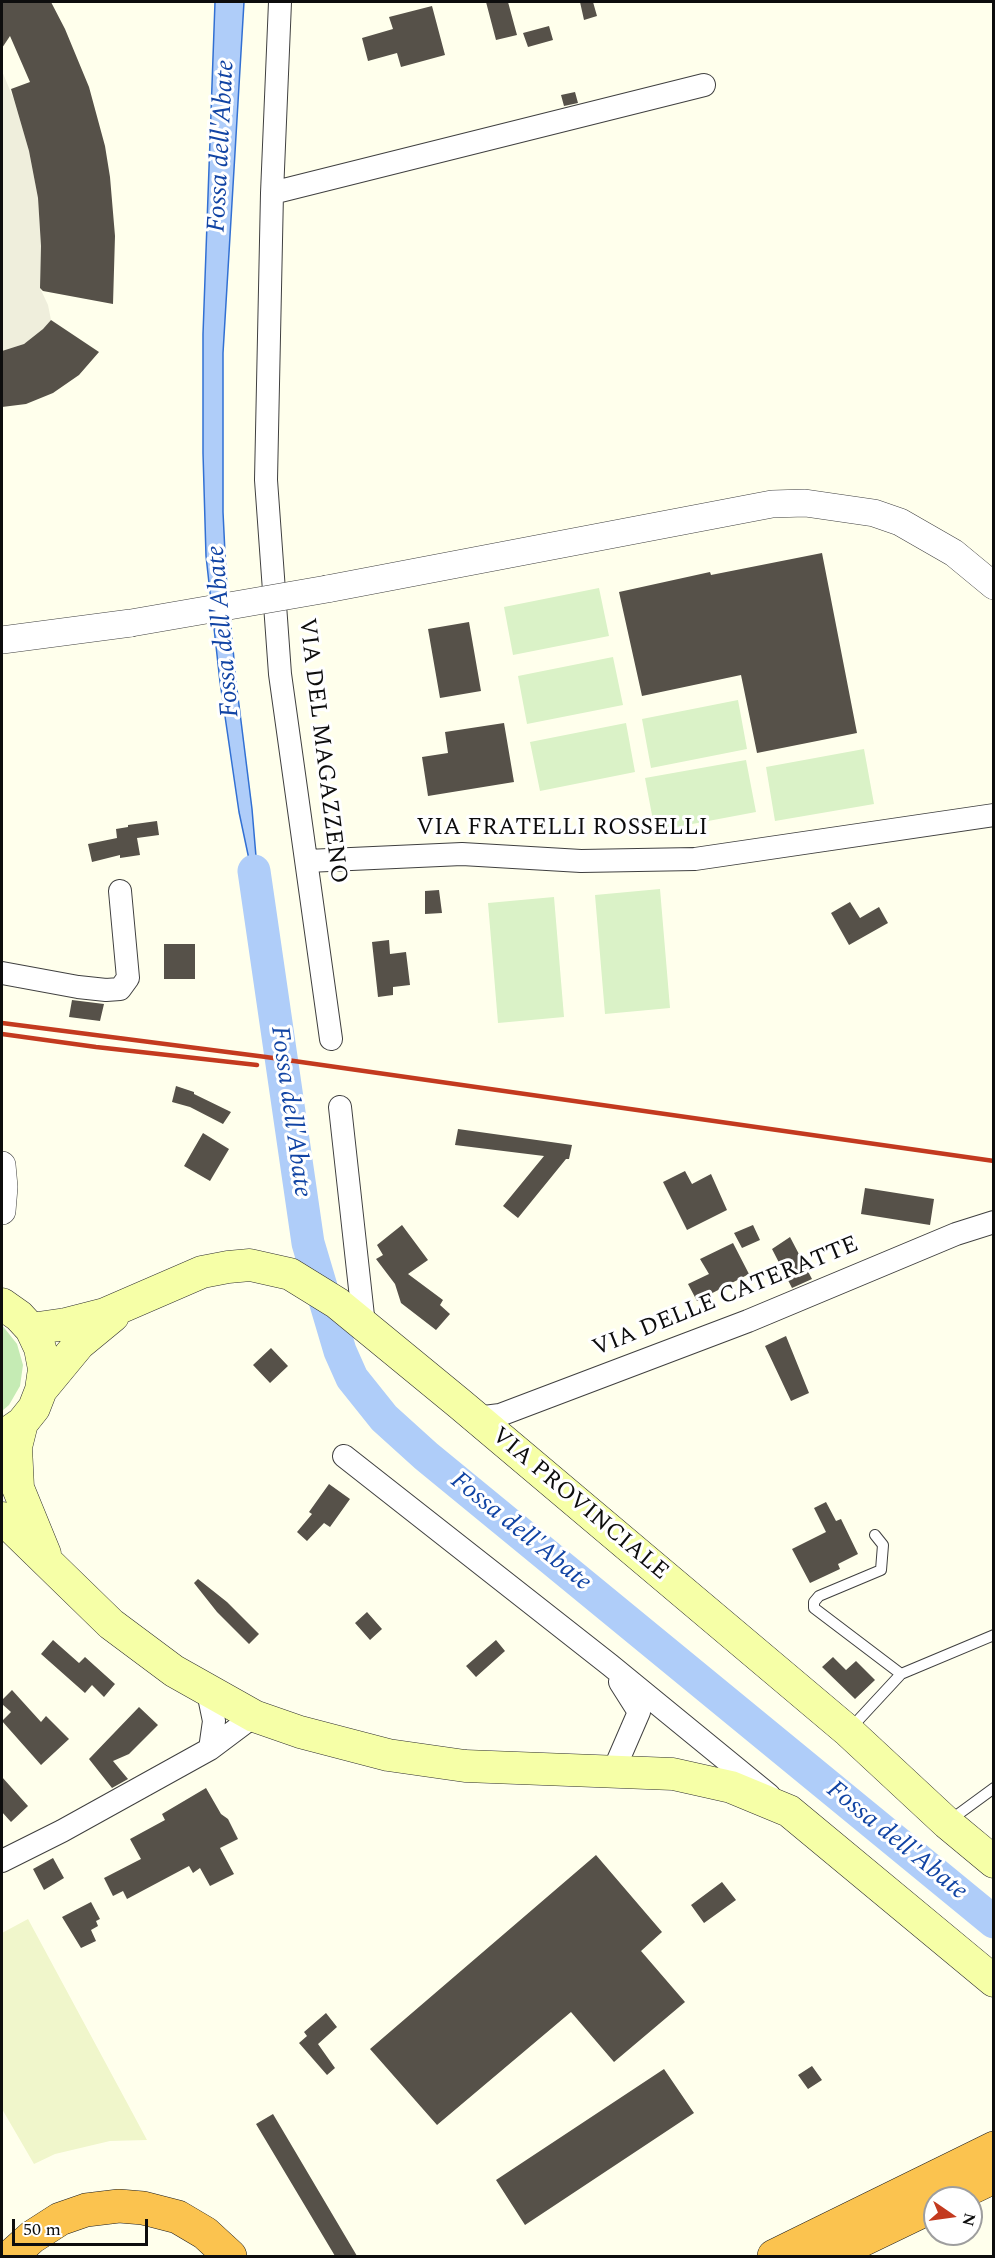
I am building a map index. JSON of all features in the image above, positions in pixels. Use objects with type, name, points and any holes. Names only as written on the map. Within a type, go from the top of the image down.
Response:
[{"type":"highway","points":[[774,2256],[993,2148]]},
{"type":"highway","points":[[975,2186],[993,2177]]},
{"type":"highway","points":[[11,2256],[32,2237],[60,2219],[86,2210],[119,2206],[160,2211],[178,2217],[205,2233],[230,2256]]},
{"type":"highway","points":[[829,2256],[923,2211]]},
{"type":"main road","name":"VIA PROVINCIALE","points":[[31,1329],[66,1324],[122,1308],[202,1272],[250,1265],[290,1274],[337,1303],[476,1418],[848,1731],[947,1823],[993,1862]]},
{"type":"main road","points":[[3,1299],[31,1329],[40,1348],[44,1369],[41,1390],[34,1408],[12,1430],[16,1447],[18,1488],[47,1560]]},
{"type":"main road","name":"VIA PROVINCIALE","points":[[41,1390],[79,1344],[122,1308]]},
{"type":"main road","points":[[2,1518],[111,1624],[174,1671],[254,1716],[300,1732],[388,1755],[465,1766],[673,1774],[731,1787],[789,1811],[993,1981]]},
{"type":"street","name":"VIA DEL MAGAZZENO","points":[[280,2],[272,193],[266,480],[280,674],[331,1039]]},
{"type":"street","points":[[272,193],[704,85]]},
{"type":"street","points":[[2,640],[131,623],[772,504],[805,503],[874,513],[900,522],[954,553],[993,586]]},
{"type":"street","name":"VIA FRATELLI ROSSELLI","points":[[307,861],[462,854],[581,861],[695,859],[993,815]]},
{"type":"street","points":[[2,973],[78,987],[120,989],[128,978],[120,891]]},
{"type":"street","points":[[340,1107],[364,1325]]},
{"type":"street","points":[[2,1165],[4,1187],[2,1210]]},
{"type":"street","name":"VIA DELLE CATERATTE","points":[[476,1418],[511,1411],[748,1321],[956,1234],[993,1222]]},
{"type":"street","points":[[344,1456],[610,1665],[789,1811]]},
{"type":"street","points":[[610,1665],[639,1712],[613,1772]]},
{"type":"street","points":[[208,1692],[214,1721],[210,1749]]},
{"type":"street","points":[[2,1860],[62,1832],[210,1749],[254,1716]]},
{"type":"lane","points":[[875,1535],[883,1545],[881,1570],[819,1596],[814,1602],[814,1608],[901,1674]]},
{"type":"lane","points":[[848,1731],[901,1674],[993,1635]]},
{"type":"lane","points":[[947,1823],[993,1788]]},
{"type":"green space","points":[[599,588],[609,636],[513,655],[504,607]]},
{"type":"green space","points":[[613,657],[623,705],[527,724],[518,676]]},
{"type":"green space","points":[[738,700],[747,749],[651,768],[642,719]]},
{"type":"green space","points":[[626,723],[635,772],[540,791],[530,742]]},
{"type":"green space","points":[[864,749],[874,804],[775,821],[766,767]]},
{"type":"green space","points":[[746,760],[756,812],[655,831],[645,778]]},
{"type":"green space","points":[[660,889],[670,1008],[605,1014],[595,895]]},
{"type":"green space","points":[[554,897],[564,1017],[498,1023],[488,903]]},
{"type":"green space","points":[[2,1325],[17,1344],[23,1365],[20,1386],[9,1405],[2,1411]]},
{"type":"green space","points":[[28,1919],[147,2140],[110,2141],[55,2154],[34,2164],[2,2109],[2,1933]]},
{"type":"shaded area","points":[[2,71],[14,100],[29,151],[38,198],[41,246],[40,288],[48,305],[51,320],[24,344],[2,351]]},
{"type":"water","points":[[215,2],[244,2],[223,353],[223,512],[236,681],[252,809],[261,916],[239,812],[220,682],[206,556],[203,334]]},
{"type":"building","points":[[2,2],[51,2],[89,87],[105,146],[110,177],[115,236],[113,304],[43,291],[40,288],[41,246],[38,198],[29,151],[11,89],[30,82],[10,36],[2,48]]},
{"type":"building","points":[[486,2],[508,2],[517,35],[496,40]]},
{"type":"building","points":[[580,2],[593,2],[597,16],[584,20]]},
{"type":"building","points":[[432,6],[445,55],[401,67],[397,53],[368,61],[362,38],[393,29],[389,17]]},
{"type":"building","points":[[549,26],[553,40],[528,47],[523,33]]},
{"type":"building","points":[[575,92],[578,103],[564,106],[561,95]]},
{"type":"building","points":[[51,320],[99,352],[79,375],[53,393],[26,404],[2,407],[2,351],[24,344]]},
{"type":"building","points":[[822,553],[857,733],[757,753],[741,675],[642,696],[619,592],[710,572],[711,575]]},
{"type":"building","points":[[469,622],[481,691],[440,698],[428,629]]},
{"type":"building","points":[[504,723],[514,782],[428,796],[422,757],[448,753],[445,732]]},
{"type":"building","points":[[157,821],[159,835],[137,838],[140,855],[120,858],[120,855],[92,862],[88,844],[117,838],[116,829],[128,827],[128,825]]},
{"type":"building","points":[[439,890],[442,913],[425,914],[425,891]]},
{"type":"building","points":[[850,902],[860,918],[879,907],[888,923],[849,945],[831,913]]},
{"type":"building","points":[[389,940],[390,954],[406,952],[410,985],[393,987],[393,995],[378,997],[372,942]]},
{"type":"building","points":[[164,944],[195,944],[195,979],[164,979]]},
{"type":"building","points":[[72,1000],[104,1004],[100,1021],[69,1017]]},
{"type":"building","points":[[176,1086],[194,1092],[231,1112],[223,1124],[190,1107],[172,1102]]},
{"type":"building","points":[[458,1129],[572,1145],[569,1159],[566,1159],[518,1218],[503,1206],[544,1156],[455,1145]]},
{"type":"building","points":[[203,1133],[229,1149],[210,1181],[184,1166]]},
{"type":"building","points":[[685,1171],[692,1184],[711,1174],[727,1210],[687,1230],[663,1182]]},
{"type":"building","points":[[865,1188],[934,1199],[930,1225],[861,1214]]},
{"type":"building","points":[[402,1225],[428,1260],[408,1274],[443,1300],[440,1305],[450,1314],[436,1330],[401,1303],[395,1284],[376,1259],[383,1255],[377,1245]]},
{"type":"building","points":[[753,1225],[760,1240],[742,1248],[734,1233]]},
{"type":"building","points":[[790,1237],[812,1279],[792,1288],[772,1249]]},
{"type":"building","points":[[733,1243],[749,1274],[697,1301],[688,1284],[709,1274],[700,1259]]},
{"type":"building","points":[[786,1336],[809,1393],[791,1401],[765,1346]]},
{"type":"building","points":[[271,1348],[288,1366],[270,1383],[253,1365]]},
{"type":"building","points":[[329,1484],[350,1499],[330,1527],[324,1523],[307,1541],[297,1532],[312,1514],[309,1512]]},
{"type":"building","points":[[826,1502],[836,1521],[841,1519],[858,1554],[838,1564],[840,1569],[810,1583],[792,1549],[826,1532],[814,1508]]},
{"type":"building","points":[[198,1579],[227,1602],[259,1634],[249,1644],[217,1612],[194,1583]]},
{"type":"building","points":[[367,1612],[382,1629],[370,1640],[355,1623]]},
{"type":"building","points":[[53,1640],[79,1663],[85,1657],[115,1684],[104,1697],[92,1685],[85,1693],[41,1654]]},
{"type":"building","points":[[496,1640],[505,1651],[476,1677],[466,1666]]},
{"type":"building","points":[[833,1657],[846,1670],[856,1661],[875,1680],[855,1699],[822,1667]]},
{"type":"building","points":[[12,1690],[41,1722],[46,1716],[69,1739],[41,1765],[2,1721],[11,1712],[2,1704],[2,1700]]},
{"type":"building","points":[[139,1707],[158,1725],[129,1754],[113,1761],[128,1779],[112,1788],[89,1759]]},
{"type":"building","points":[[2,1777],[28,1806],[11,1822],[2,1812]]},
{"type":"building","points":[[206,1788],[221,1814],[228,1819],[238,1839],[220,1848],[234,1874],[210,1886],[200,1868],[193,1873],[189,1866],[127,1899],[123,1891],[113,1896],[104,1878],[141,1859],[130,1839],[165,1820],[162,1814]]},
{"type":"building","points":[[596,1855],[662,1932],[641,1951],[685,2002],[614,2062],[571,2012],[437,2125],[370,2049]]},
{"type":"building","points":[[53,1858],[64,1878],[44,1890],[33,1869]]},
{"type":"building","points":[[722,1882],[736,1900],[704,1923],[691,1905]]},
{"type":"building","points":[[91,1902],[100,1919],[96,1921],[98,1926],[91,1930],[96,1941],[81,1948],[62,1917]]},
{"type":"building","points":[[326,2013],[337,2027],[318,2044],[335,2068],[327,2075],[299,2043],[307,2036],[304,2032]]},
{"type":"building","points":[[812,2066],[822,2080],[808,2089],[798,2075]]},
{"type":"building","points":[[664,2069],[694,2113],[525,2225],[496,2180]]},
{"type":"building","points":[[273,2114],[357,2256],[335,2256],[256,2124]]},
{"type":"waterway","name":"Fossa dell'Abate","points":[[254,871],[308,1243],[340,1351],[352,1378],[384,1418],[426,1456],[994,1922]]},
{"type":"railway","points":[[2,1023],[266,1057],[994,1161]]},
{"type":"railway","points":[[2,1034],[257,1065]]}]
